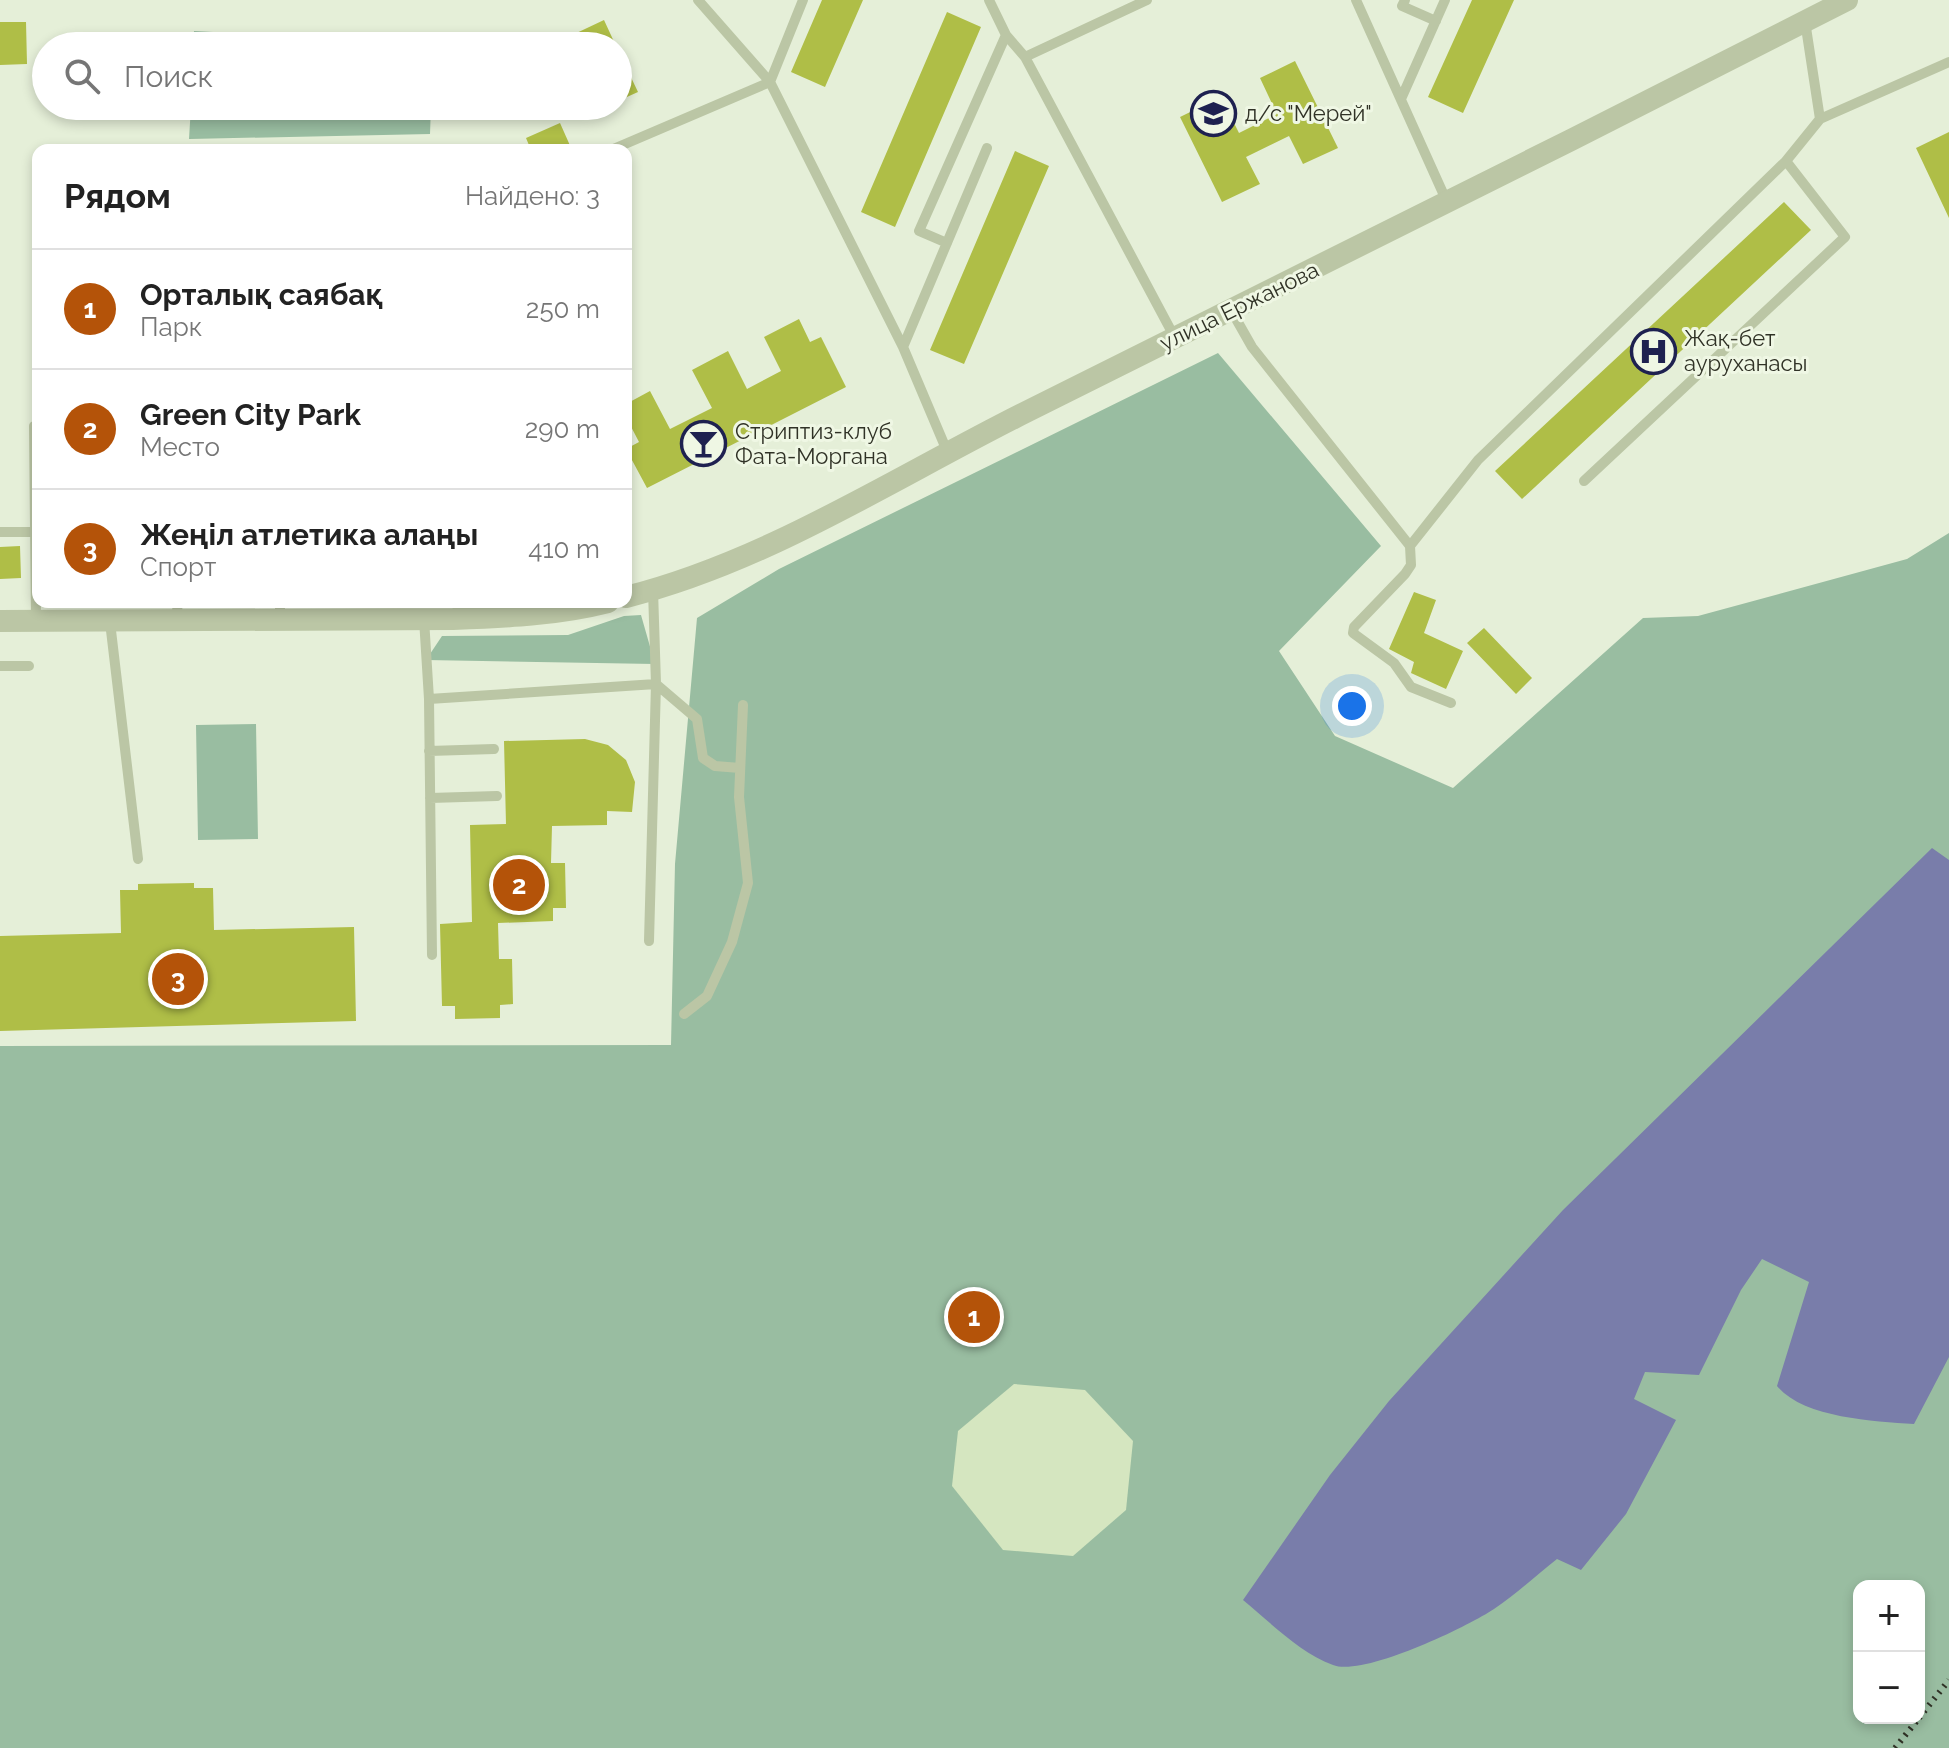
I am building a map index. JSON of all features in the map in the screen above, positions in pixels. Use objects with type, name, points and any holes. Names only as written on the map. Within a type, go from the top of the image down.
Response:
[{"type":"street","name":"улица Ержанова","points":[[632,595],[765,545],[1847,0]]},
{"type":"street","points":[[0,621],[110,622],[177,612],[280,611],[424,619],[521,617],[585,608]]},
{"type":"lane","points":[[698,0],[770,82],[903,347],[947,451]]},
{"type":"lane","points":[[625,144],[770,82],[803,0]]},
{"type":"lane","points":[[989,0],[1006,35],[1025,57],[1175,338]]},
{"type":"lane","points":[[1025,57],[1147,0]]},
{"type":"lane","points":[[1356,0],[1447,202]]},
{"type":"lane","points":[[1405,0],[1402,6],[1436,21]]},
{"type":"lane","points":[[1401,99],[1445,0]]},
{"type":"lane","points":[[1805,21],[1820,119]]},
{"type":"lane","points":[[947,243],[919,231],[1006,35]]},
{"type":"lane","points":[[1410,546],[1478,460],[1786,161],[1820,119],[1949,62]]},
{"type":"lane","points":[[903,347],[987,148]]},
{"type":"lane","points":[[1584,481],[1845,237],[1786,161]]},
{"type":"lane","points":[[1231,310],[1252,347],[1410,546],[1411,565],[1354,627],[1353,633],[1394,663],[1411,687],[1451,703]]},
{"type":"lane","points":[[0,532],[32,532]]},
{"type":"lane","points":[[649,941],[656,684],[653,590]]},
{"type":"lane","points":[[36,608],[36,621]]},
{"type":"lane","points":[[424,619],[429,699],[432,955]]},
{"type":"lane","points":[[110,622],[138,859]]},
{"type":"lane","points":[[0,666],[29,666]]},
{"type":"lane","points":[[429,699],[656,684],[697,719],[703,758],[715,766],[740,768]]},
{"type":"lane","points":[[684,1014],[707,996],[732,942],[748,883],[739,797],[743,705]]},
{"type":"lane","points":[[429,751],[494,749]]},
{"type":"lane","points":[[430,798],[497,796]]},
{"type":"shaded area","points":[[190,120],[430,120],[430,134],[189,139]]},
{"type":"shaded area","points":[[1218,353],[1381,546],[1279,651],[1335,736],[1453,788],[1643,618],[1698,616],[1907,559],[1949,533],[1949,1748],[0,1748],[0,1046],[671,1045],[675,864],[697,618],[779,569]]},
{"type":"shaded area","points":[[641,615],[655,664],[426,660],[442,636],[568,635],[624,616]]},
{"type":"shaded area","points":[[256,724],[258,839],[198,840],[196,725]]},
{"type":"shaded area","points":[[1014,1384],[1085,1390],[1133,1441],[1126,1510],[1073,1556],[1003,1550],[952,1486],[958,1431]]},
{"type":"water","points":[[1932,848],[1949,860],[1949,1357],[1914,1424],[1860,1419],[1821,1411],[1789,1397],[1777,1386],[1809,1282],[1762,1259],[1741,1290],[1699,1375],[1645,1372],[1634,1399],[1676,1420],[1626,1514],[1581,1570],[1557,1559],[1502,1603],[1462,1627],[1390,1657],[1347,1667],[1333,1665],[1309,1653],[1243,1600],[1330,1475],[1389,1401],[1563,1210]]},
{"type":"building","points":[[822,0],[863,0],[825,87],[791,72]]},
{"type":"building","points":[[1472,0],[1514,0],[1463,113],[1428,97]]},
{"type":"building","points":[[947,12],[981,27],[895,227],[861,212]]},
{"type":"building","points":[[604,20],[610,32],[579,32]]},
{"type":"building","points":[[0,22],[26,22],[27,64],[0,65]]},
{"type":"building","points":[[1295,61],[1338,148],[1303,164],[1289,136],[1246,157],[1260,184],[1222,202],[1180,117],[1221,97],[1239,133],[1277,114],[1260,78]]},
{"type":"building","points":[[632,79],[638,92],[632,95]]},
{"type":"building","points":[[560,123],[569,144],[528,144],[526,138]]},
{"type":"building","points":[[1949,132],[1949,218],[1916,148]]},
{"type":"building","points":[[1015,151],[1049,166],[964,364],[930,350]]},
{"type":"building","name":"Жақ-бет ауруханасы","points":[[1784,202],[1811,230],[1522,499],[1495,471]]},
{"type":"building","points":[[799,319],[810,342],[821,337],[846,387],[647,488],[632,460],[632,446],[639,442],[632,429],[632,401],[650,391],[670,429],[712,408],[692,370],[728,351],[747,389],[781,371],[764,337]]},
{"type":"building","points":[[20,546],[21,578],[0,579],[0,547]]},
{"type":"building","points":[[1414,592],[1436,600],[1424,633],[1463,651],[1446,689],[1411,673],[1414,662],[1389,649]]},
{"type":"building","points":[[1484,628],[1532,678],[1516,694],[1467,643]]},
{"type":"building","points":[[585,739],[608,745],[626,760],[635,782],[632,812],[607,811],[607,825],[552,826],[551,863],[565,863],[566,908],[553,908],[553,921],[498,923],[499,959],[512,959],[513,1004],[500,1005],[500,1018],[455,1019],[455,1006],[442,1006],[440,924],[472,922],[470,825],[506,824],[504,741]]},
{"type":"building","points":[[194,883],[194,888],[213,888],[214,930],[354,927],[356,1021],[0,1031],[0,936],[121,933],[120,890],[138,890],[138,884]]},
{"type":"railway","points":[[1925,1710],[1949,1680]]},
{"type":"railway","points":[[1895,1748],[1914,1724]]},
{"type":"place","name":"д/с \"Мерей\"","points":[[1214,113]]},
{"type":"place","name":"Жақ-бет ауруханасы","points":[[1653,351]]},
{"type":"place","name":"Стриптиз-клуб Фата-Моргана","points":[[704,444]]},
{"type":"place","name":"Green City Park","points":[[519,885]]},
{"type":"place","name":"Жеңіл атлетика алаңы","points":[[178,979]]},
{"type":"place","name":"Орталық саябақ","points":[[974,1317]]}]
